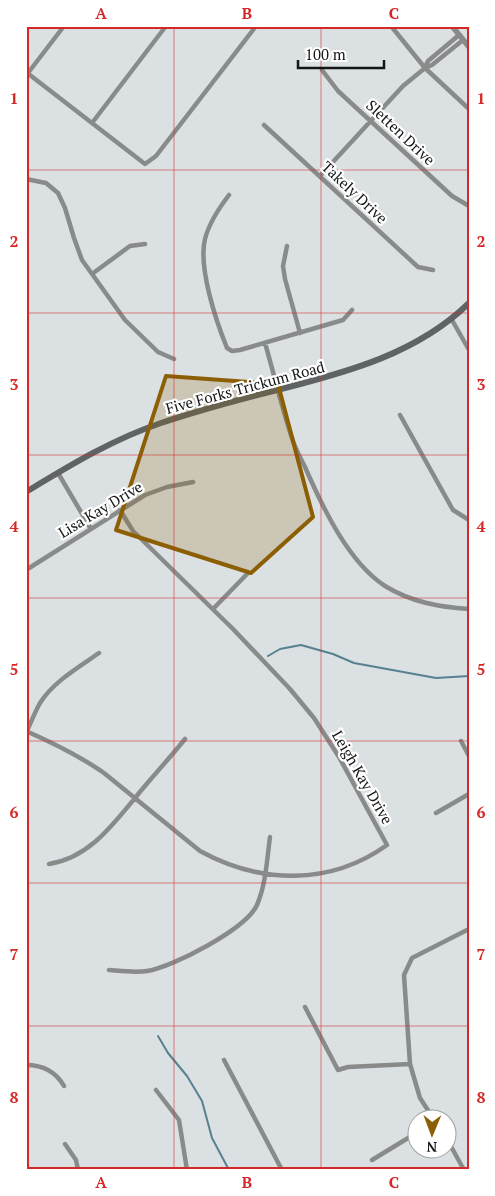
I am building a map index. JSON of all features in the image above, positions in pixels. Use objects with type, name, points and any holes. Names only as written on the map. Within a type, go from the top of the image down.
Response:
[{"type":"main road","name":"Five Forks Trickum Road","points":[[26,492],[88,455],[161,423],[326,378],[398,352],[419,342],[452,320],[469,304]]},
{"type":"street","points":[[64,26],[27,72],[145,164],[156,156],[256,26]]},
{"type":"street","points":[[92,123],[166,26]]},
{"type":"street","points":[[391,26],[425,68],[469,110]]},
{"type":"street","points":[[452,26],[469,47]]},
{"type":"street","points":[[425,68],[428,61],[458,35]]},
{"type":"street","points":[[320,176],[403,86],[463,40]]},
{"type":"street","name":"Sletten Drive","points":[[322,70],[338,92],[452,196],[469,206]]},
{"type":"street","name":"Takely Drive","points":[[264,125],[418,267],[433,270]]},
{"type":"street","points":[[26,179],[46,183],[58,193],[65,208],[82,260],[125,320],[158,352],[174,359]]},
{"type":"street","points":[[229,195],[213,220],[205,238],[202,257],[206,278],[227,348],[232,351],[240,350],[343,320],[352,310]]},
{"type":"street","points":[[92,274],[130,246],[145,244]]},
{"type":"street","points":[[287,246],[283,266],[300,333]]},
{"type":"street","points":[[452,320],[469,350]]},
{"type":"street","points":[[265,343],[291,436],[318,498],[360,564],[384,585],[408,598],[444,608],[469,609]]},
{"type":"street","points":[[400,415],[453,510],[469,520]]},
{"type":"street","points":[[58,473],[91,529]]},
{"type":"street","name":"Lisa Kay Drive","points":[[26,570],[155,490],[193,482]]},
{"type":"street","name":"Leigh Kay Drive","points":[[27,731],[89,762],[200,851],[230,866],[264,874],[294,876],[325,872],[364,858],[387,845],[339,757],[314,718],[290,689],[213,609],[133,531],[120,510]]},
{"type":"street","points":[[213,609],[248,573]]},
{"type":"street","points":[[27,731],[40,702],[50,691],[60,681],[99,653]]},
{"type":"street","points":[[49,864],[65,861],[87,850],[103,836],[186,739]]},
{"type":"street","points":[[461,741],[469,756]]},
{"type":"street","points":[[436,813],[469,794]]},
{"type":"street","points":[[109,970],[147,971],[166,966],[232,931],[247,920],[257,905],[270,837]]},
{"type":"street","points":[[426,1108],[420,1098],[410,1064],[404,975],[412,958],[467,930],[469,937]]},
{"type":"street","points":[[305,1008],[338,1070],[348,1067],[410,1064]]},
{"type":"street","points":[[224,1060],[282,1170]]},
{"type":"street","points":[[26,1065],[33,1065],[53,1072],[64,1086]]},
{"type":"street","points":[[156,1090],[179,1120],[187,1170]]},
{"type":"street","points":[[372,1160],[408,1138]]},
{"type":"street","points":[[65,1144],[76,1160],[78,1170]]},
{"type":"street","points":[[457,1158],[464,1170]]},
{"type":"highlighted area","points":[[166,376],[278,384],[313,517],[251,573],[116,530]]},
{"type":"waterway","points":[[268,656],[280,649],[301,645],[333,654],[354,663],[436,678],[469,676]]},
{"type":"waterway","points":[[158,1036],[168,1053],[187,1076],[202,1101],[212,1138],[229,1170]]}]
